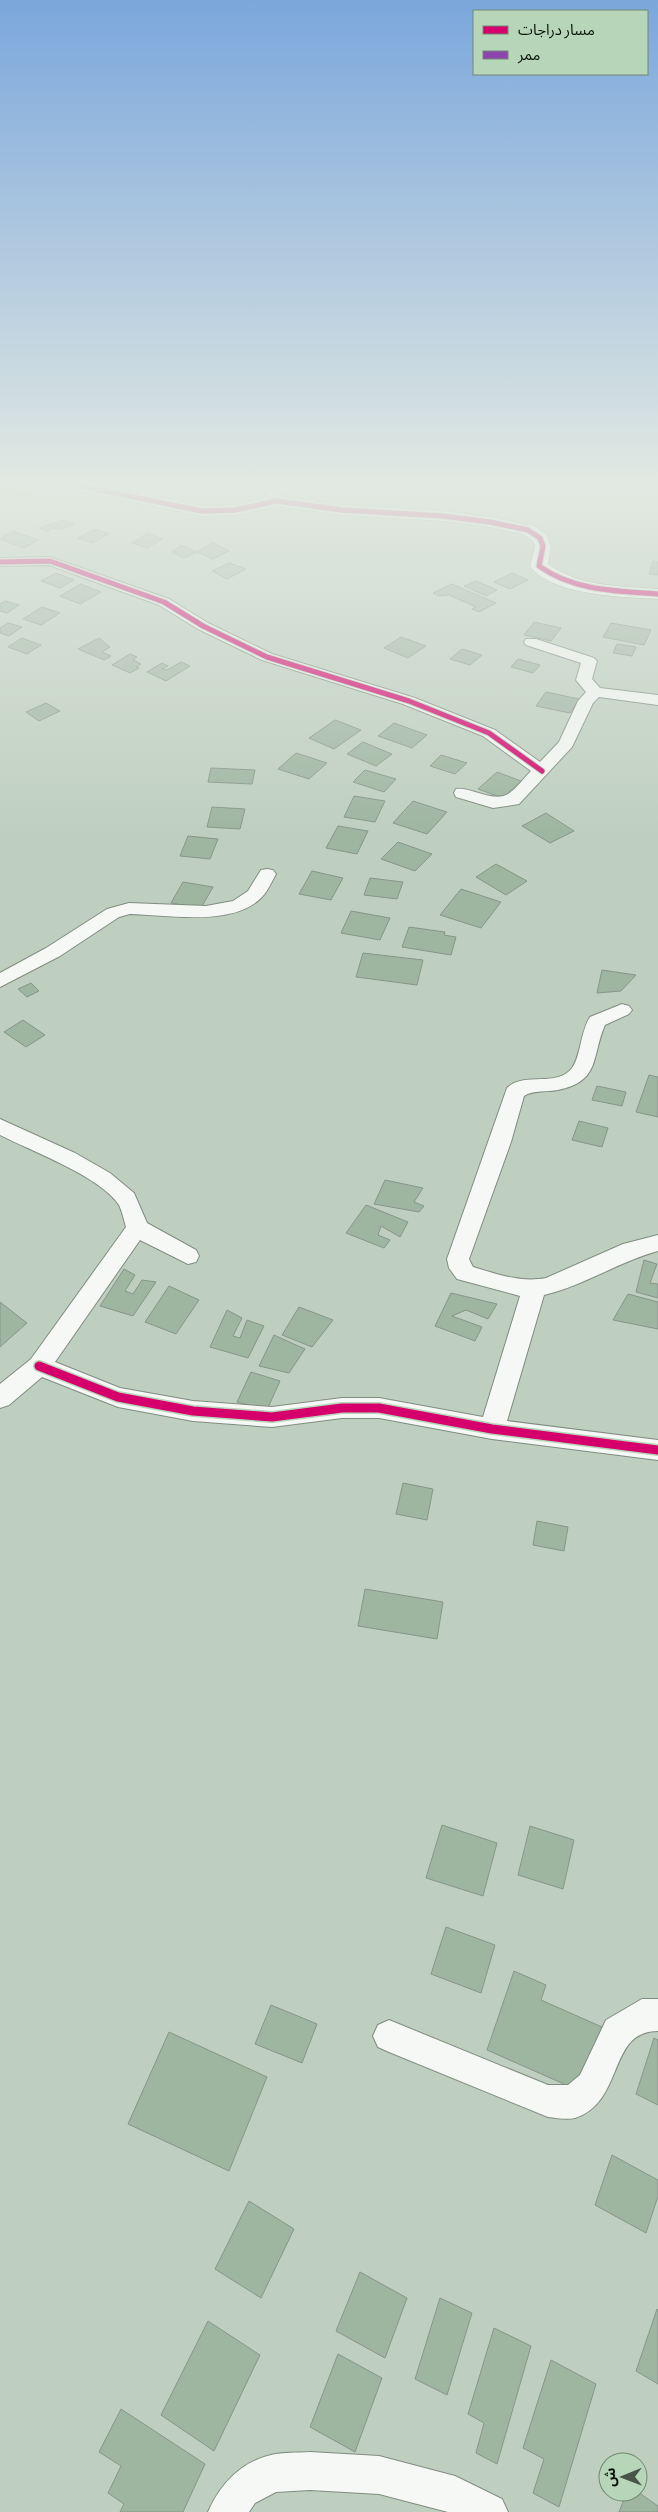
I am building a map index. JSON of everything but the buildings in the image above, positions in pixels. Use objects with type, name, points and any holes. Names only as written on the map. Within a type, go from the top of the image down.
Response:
[{"type":"street","points":[[156,599],[203,626],[267,657],[408,701],[489,733],[542,771]]},
{"type":"street","points":[[531,642],[574,654],[589,662],[584,674],[584,680],[595,692],[658,700]]},
{"type":"street","points":[[462,793],[493,803],[513,800],[566,744],[586,701],[595,692]]},
{"type":"street","points":[[0,981],[53,952],[113,913],[129,908],[206,912],[239,905],[256,894],[267,874]]},
{"type":"street","points":[[622,1010],[597,1021],[590,1037],[584,1066],[576,1077],[564,1083],[519,1088],[514,1093],[481,1198],[463,1241],[458,1259],[460,1268],[465,1273],[510,1286],[534,1289],[551,1284],[631,1250],[658,1243]]},
{"type":"street","points":[[0,1126],[106,1181],[125,1198],[133,1212],[137,1228],[188,1256]]},
{"type":"street","points":[[0,1398],[39,1366],[137,1228]]},
{"type":"street","points":[[492,1429],[534,1289]]},
{"type":"street","points":[[39,1366],[118,1397],[177,1408],[272,1417],[342,1408],[378,1408],[492,1429],[640,1446],[658,1450]]},
{"type":"street","points":[[389,2036],[548,2101],[573,2102],[592,2087],[617,2031],[642,2015],[658,2015]]},
{"type":"street","points":[[227,2512],[242,2490],[272,2473],[310,2471],[379,2476],[455,2495],[489,2512]]},
{"type":"cycle path","points":[[156,599],[203,626],[267,657],[409,701],[489,733],[542,771]]},
{"type":"cycle path","points":[[39,1366],[118,1397],[193,1411],[272,1417],[342,1408],[379,1408],[492,1429],[640,1446],[658,1450]]}]
